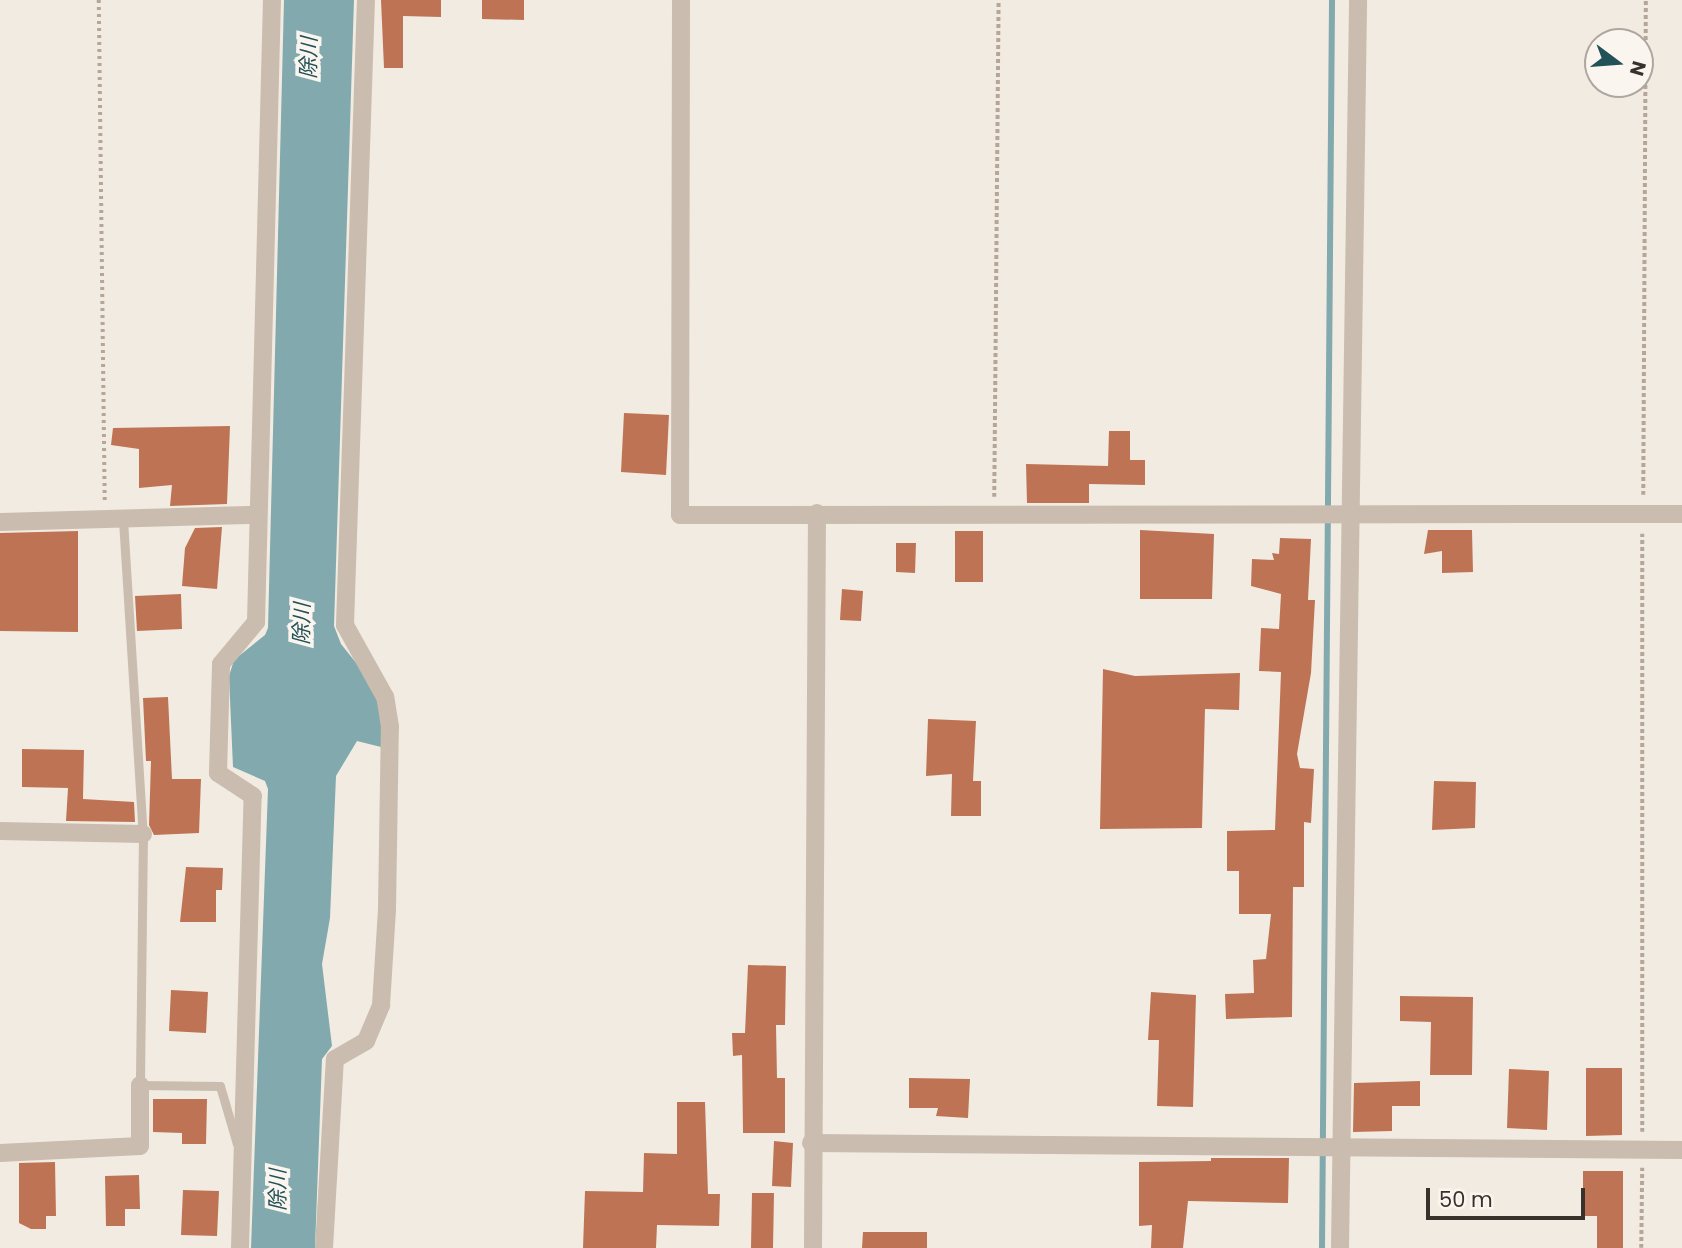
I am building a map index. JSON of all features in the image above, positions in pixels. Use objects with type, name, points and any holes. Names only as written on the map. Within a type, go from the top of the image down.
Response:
[{"type":"street","points":[[240,1248],[246,1174],[253,796],[219,773],[221,664],[256,622],[272,0]]},
{"type":"street","points":[[324,1248],[335,1059],[366,1041],[381,1005],[387,909],[390,727],[385,697],[345,625],[366,0]]},
{"type":"street","points":[[681,0],[680,516],[817,513],[996,517],[1682,514]]},
{"type":"street","points":[[1340,1248],[1357,0]]},
{"type":"street","points":[[813,1248],[811,1143],[817,513]]},
{"type":"street","points":[[0,522],[115,521],[258,515]]},
{"type":"street","points":[[0,831],[143,834]]},
{"type":"street","points":[[0,1153],[140,1146],[140,1085]]},
{"type":"street","points":[[811,1143],[1682,1150]]},
{"type":"lane","points":[[115,521],[143,834],[140,1085],[220,1086],[246,1174]]},
{"type":"path","points":[[99,0],[115,521]]},
{"type":"path","points":[[996,517],[998,0]]},
{"type":"path","points":[[1640,1248],[1646,0]]},
{"type":"water","name":"除川","points":[[284,0],[354,0],[334,626],[341,644],[373,684],[381,717],[381,747],[357,741],[336,776],[330,918],[322,964],[332,1046],[322,1059],[315,1248],[251,1248],[268,789],[265,781],[233,767],[229,676],[234,660],[265,635],[268,628]]},
{"type":"building","points":[[381,0],[441,0],[441,17],[403,16],[403,68],[384,68]]},
{"type":"building","points":[[482,0],[524,0],[524,20],[482,19]]},
{"type":"building","points":[[624,413],[669,415],[666,475],[621,472]]},
{"type":"building","points":[[230,426],[227,504],[170,506],[172,485],[139,488],[139,449],[111,445],[113,428]]},
{"type":"building","points":[[1109,431],[1130,431],[1130,460],[1145,460],[1145,485],[1089,484],[1089,503],[1027,503],[1026,464],[1108,466]]},
{"type":"building","points":[[222,527],[217,589],[182,586],[185,548],[195,528]]},
{"type":"building","points":[[1140,530],[1214,534],[1212,599],[1140,599]]},
{"type":"building","points":[[1428,530],[1472,530],[1473,572],[1442,573],[1442,551],[1424,554]]},
{"type":"building","points":[[78,531],[78,632],[0,631],[0,533]]},
{"type":"building","points":[[955,531],[983,531],[983,582],[955,582]]},
{"type":"building","points":[[1280,538],[1311,539],[1308,600],[1315,600],[1311,673],[1297,754],[1300,768],[1314,769],[1311,823],[1304,822],[1304,887],[1293,887],[1292,1017],[1226,1019],[1225,994],[1254,993],[1253,960],[1266,959],[1271,914],[1239,914],[1239,871],[1227,871],[1227,831],[1275,830],[1281,672],[1259,671],[1261,628],[1279,629],[1281,594],[1251,586],[1252,559],[1274,560],[1272,553],[1279,554]]},
{"type":"building","points":[[896,543],[916,543],[915,573],[896,572]]},
{"type":"building","points":[[842,589],[863,591],[861,621],[840,620]]},
{"type":"building","points":[[181,594],[182,629],[137,631],[135,596]]},
{"type":"building","points":[[1103,669],[1135,676],[1240,673],[1239,710],[1205,709],[1202,828],[1100,829]]},
{"type":"building","points":[[168,697],[172,779],[201,779],[199,833],[154,835],[149,825],[151,761],[146,761],[143,698]]},
{"type":"building","points":[[928,719],[976,721],[973,781],[981,781],[981,816],[951,816],[952,774],[926,776]]},
{"type":"building","points":[[22,749],[84,750],[83,799],[134,802],[135,822],[66,821],[68,788],[22,787]]},
{"type":"building","points":[[1434,781],[1476,782],[1475,828],[1432,830]]},
{"type":"building","points":[[186,867],[223,868],[222,890],[216,890],[216,922],[180,922]]},
{"type":"building","points":[[748,965],[786,966],[785,1025],[776,1025],[777,1078],[785,1078],[785,1133],[743,1133],[742,1055],[733,1056],[732,1033],[745,1033]]},
{"type":"building","points":[[171,990],[208,992],[206,1033],[169,1031]]},
{"type":"building","points":[[1151,992],[1196,995],[1193,1107],[1157,1106],[1159,1040],[1148,1040]]},
{"type":"building","points":[[1400,996],[1473,997],[1472,1075],[1430,1075],[1431,1022],[1400,1021]]},
{"type":"building","points":[[1586,1068],[1622,1068],[1622,1135],[1586,1136]]},
{"type":"building","points":[[1509,1069],[1549,1071],[1547,1130],[1507,1128]]},
{"type":"building","points":[[909,1078],[970,1079],[968,1118],[936,1116],[938,1108],[909,1108]]},
{"type":"building","points":[[1420,1081],[1420,1106],[1392,1106],[1392,1131],[1353,1132],[1354,1083]]},
{"type":"building","points":[[153,1099],[207,1099],[206,1144],[182,1144],[182,1133],[153,1132]]},
{"type":"building","points":[[677,1102],[705,1102],[708,1194],[720,1194],[719,1226],[657,1225],[656,1248],[583,1248],[585,1191],[643,1192],[644,1153],[677,1154]]},
{"type":"building","points":[[774,1141],[793,1143],[791,1187],[772,1186]]},
{"type":"building","points":[[1211,1158],[1289,1158],[1288,1203],[1188,1201],[1183,1248],[1151,1248],[1152,1225],[1139,1226],[1139,1162],[1211,1161]]},
{"type":"building","points":[[55,1162],[56,1216],[46,1216],[46,1229],[31,1229],[19,1223],[19,1163]]},
{"type":"building","points":[[1583,1171],[1623,1171],[1623,1248],[1597,1248],[1597,1216],[1583,1216]]},
{"type":"building","points":[[139,1175],[140,1209],[125,1209],[125,1226],[106,1226],[105,1176]]},
{"type":"building","points":[[183,1190],[219,1191],[217,1236],[181,1235]]},
{"type":"building","points":[[752,1193],[774,1193],[773,1248],[751,1248]]},
{"type":"building","points":[[863,1232],[927,1232],[927,1248],[862,1248]]},
{"type":"waterway","points":[[1322,1248],[1332,0]]}]
